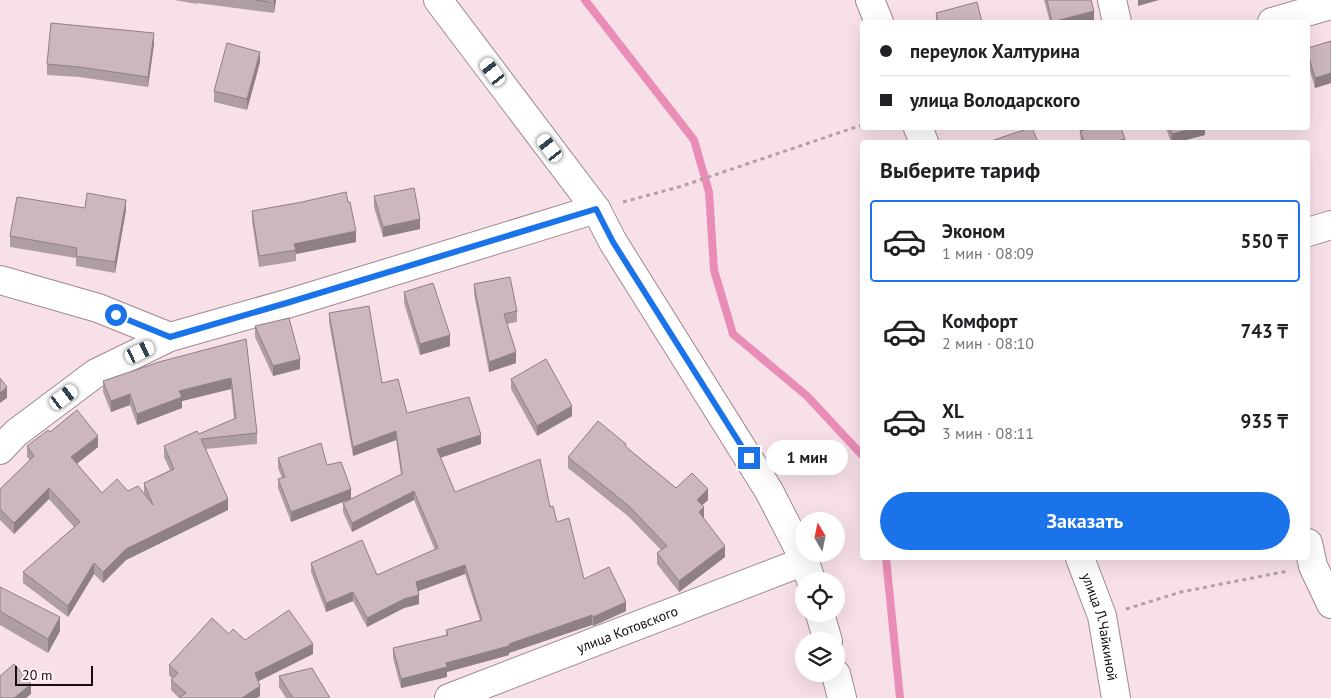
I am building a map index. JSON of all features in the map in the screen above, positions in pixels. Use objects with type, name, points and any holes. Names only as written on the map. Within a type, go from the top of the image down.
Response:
[{"type":"street","points":[[438,0],[596,209],[613,242],[769,491],[808,571]]},
{"type":"street","points":[[870,0],[877,20]]},
{"type":"street","points":[[1112,0],[1117,20]]},
{"type":"street","points":[[1279,20],[1331,5]]},
{"type":"street","points":[[0,450],[16,433],[96,374],[170,337],[300,300],[596,209]]},
{"type":"street","points":[[1310,231],[1331,226]]},
{"type":"street","points":[[0,280],[98,308],[170,337]]},
{"type":"street","points":[[1310,555],[1331,604]]},
{"type":"street","name":"улица Л.Чайкиной","points":[[1081,560],[1102,616],[1116,698]]},
{"type":"street","name":"улица Котовского","points":[[449,698],[808,571]]},
{"type":"street","points":[[838,682],[842,698]]},
{"type":"path","points":[[596,209],[679,187],[860,126]]},
{"type":"path","points":[[1102,616],[1293,560]]},
{"type":"building","points":[[255,0],[274,0],[274,3]]},
{"type":"building","points":[[1047,0],[1091,0],[1094,11],[1060,20],[1052,20]]},
{"type":"building","points":[[977,2],[982,20],[938,20],[936,13]]},
{"type":"building","points":[[51,23],[154,33],[148,77],[47,64]]},
{"type":"building","points":[[1331,41],[1331,73],[1315,78],[1310,61],[1310,47]]},
{"type":"building","points":[[227,43],[260,52],[247,99],[214,91]]},
{"type":"building","points":[[1024,130],[1033,130],[1037,140],[994,140]]},
{"type":"building","points":[[1122,130],[1125,139],[1083,140],[1080,131]]},
{"type":"building","points":[[1171,130],[1187,130],[1172,134]]},
{"type":"building","points":[[414,188],[420,219],[383,227],[374,196]]},
{"type":"building","points":[[346,192],[356,231],[294,244],[296,250],[259,256],[252,211]]},
{"type":"building","points":[[87,193],[126,200],[115,262],[76,256],[77,248],[10,236],[17,197],[85,208]]},
{"type":"building","points":[[510,277],[517,311],[504,314],[516,352],[489,362],[474,284]]},
{"type":"building","points":[[433,283],[450,335],[420,344],[404,292]]},
{"type":"building","points":[[369,306],[382,383],[398,379],[407,413],[469,397],[481,435],[437,449],[455,492],[540,459],[550,507],[553,506],[557,522],[569,518],[584,579],[609,567],[626,602],[593,617],[592,615],[509,644],[509,646],[446,663],[447,667],[401,679],[393,648],[448,635],[446,630],[482,620],[465,565],[416,582],[419,595],[404,599],[367,618],[353,592],[326,603],[311,563],[362,540],[377,575],[438,548],[414,491],[352,523],[343,503],[402,474],[396,431],[353,447],[329,313]]},
{"type":"building","points":[[289,318],[300,359],[273,366],[255,326]]},
{"type":"building","points":[[246,339],[257,433],[201,439],[228,499],[126,549],[103,572],[94,563],[68,606],[23,572],[80,522],[49,488],[14,523],[0,509],[0,489],[34,456],[27,446],[48,430],[50,432],[77,410],[98,436],[71,457],[102,493],[117,479],[128,491],[138,486],[153,505],[144,483],[174,469],[164,446],[197,431],[199,434],[236,418],[231,378],[179,391],[182,397],[137,414],[130,394],[111,401],[103,381],[159,362]]},
{"type":"building","points":[[546,359],[572,406],[537,426],[511,379]]},
{"type":"building","points":[[0,378],[7,387],[0,393]]},
{"type":"building","points":[[598,421],[676,488],[692,473],[708,489],[697,500],[704,507],[699,512],[725,546],[679,581],[657,553],[667,546],[629,506],[568,457]]},
{"type":"building","points":[[321,443],[327,465],[341,462],[351,489],[291,512],[278,479],[285,477],[278,458]]},
{"type":"building","points":[[0,587],[60,617],[48,639],[0,611]]},
{"type":"building","points":[[289,610],[313,644],[255,673],[260,686],[242,698],[179,698],[186,693],[171,680],[178,673],[169,665],[212,618],[229,634],[233,629],[245,640]]},
{"type":"building","points":[[14,664],[31,684],[14,698],[0,698],[0,676]]},
{"type":"building","points":[[312,668],[330,698],[293,698],[279,676]]},
{"type":"waterway","points":[[585,0],[694,140],[709,192],[714,270],[733,334],[807,396],[860,453]]},
{"type":"waterway","points":[[886,560],[900,698]]},
{"type":"route","points":[[116,315],[170,337],[596,209],[613,242],[749,458]]}]
